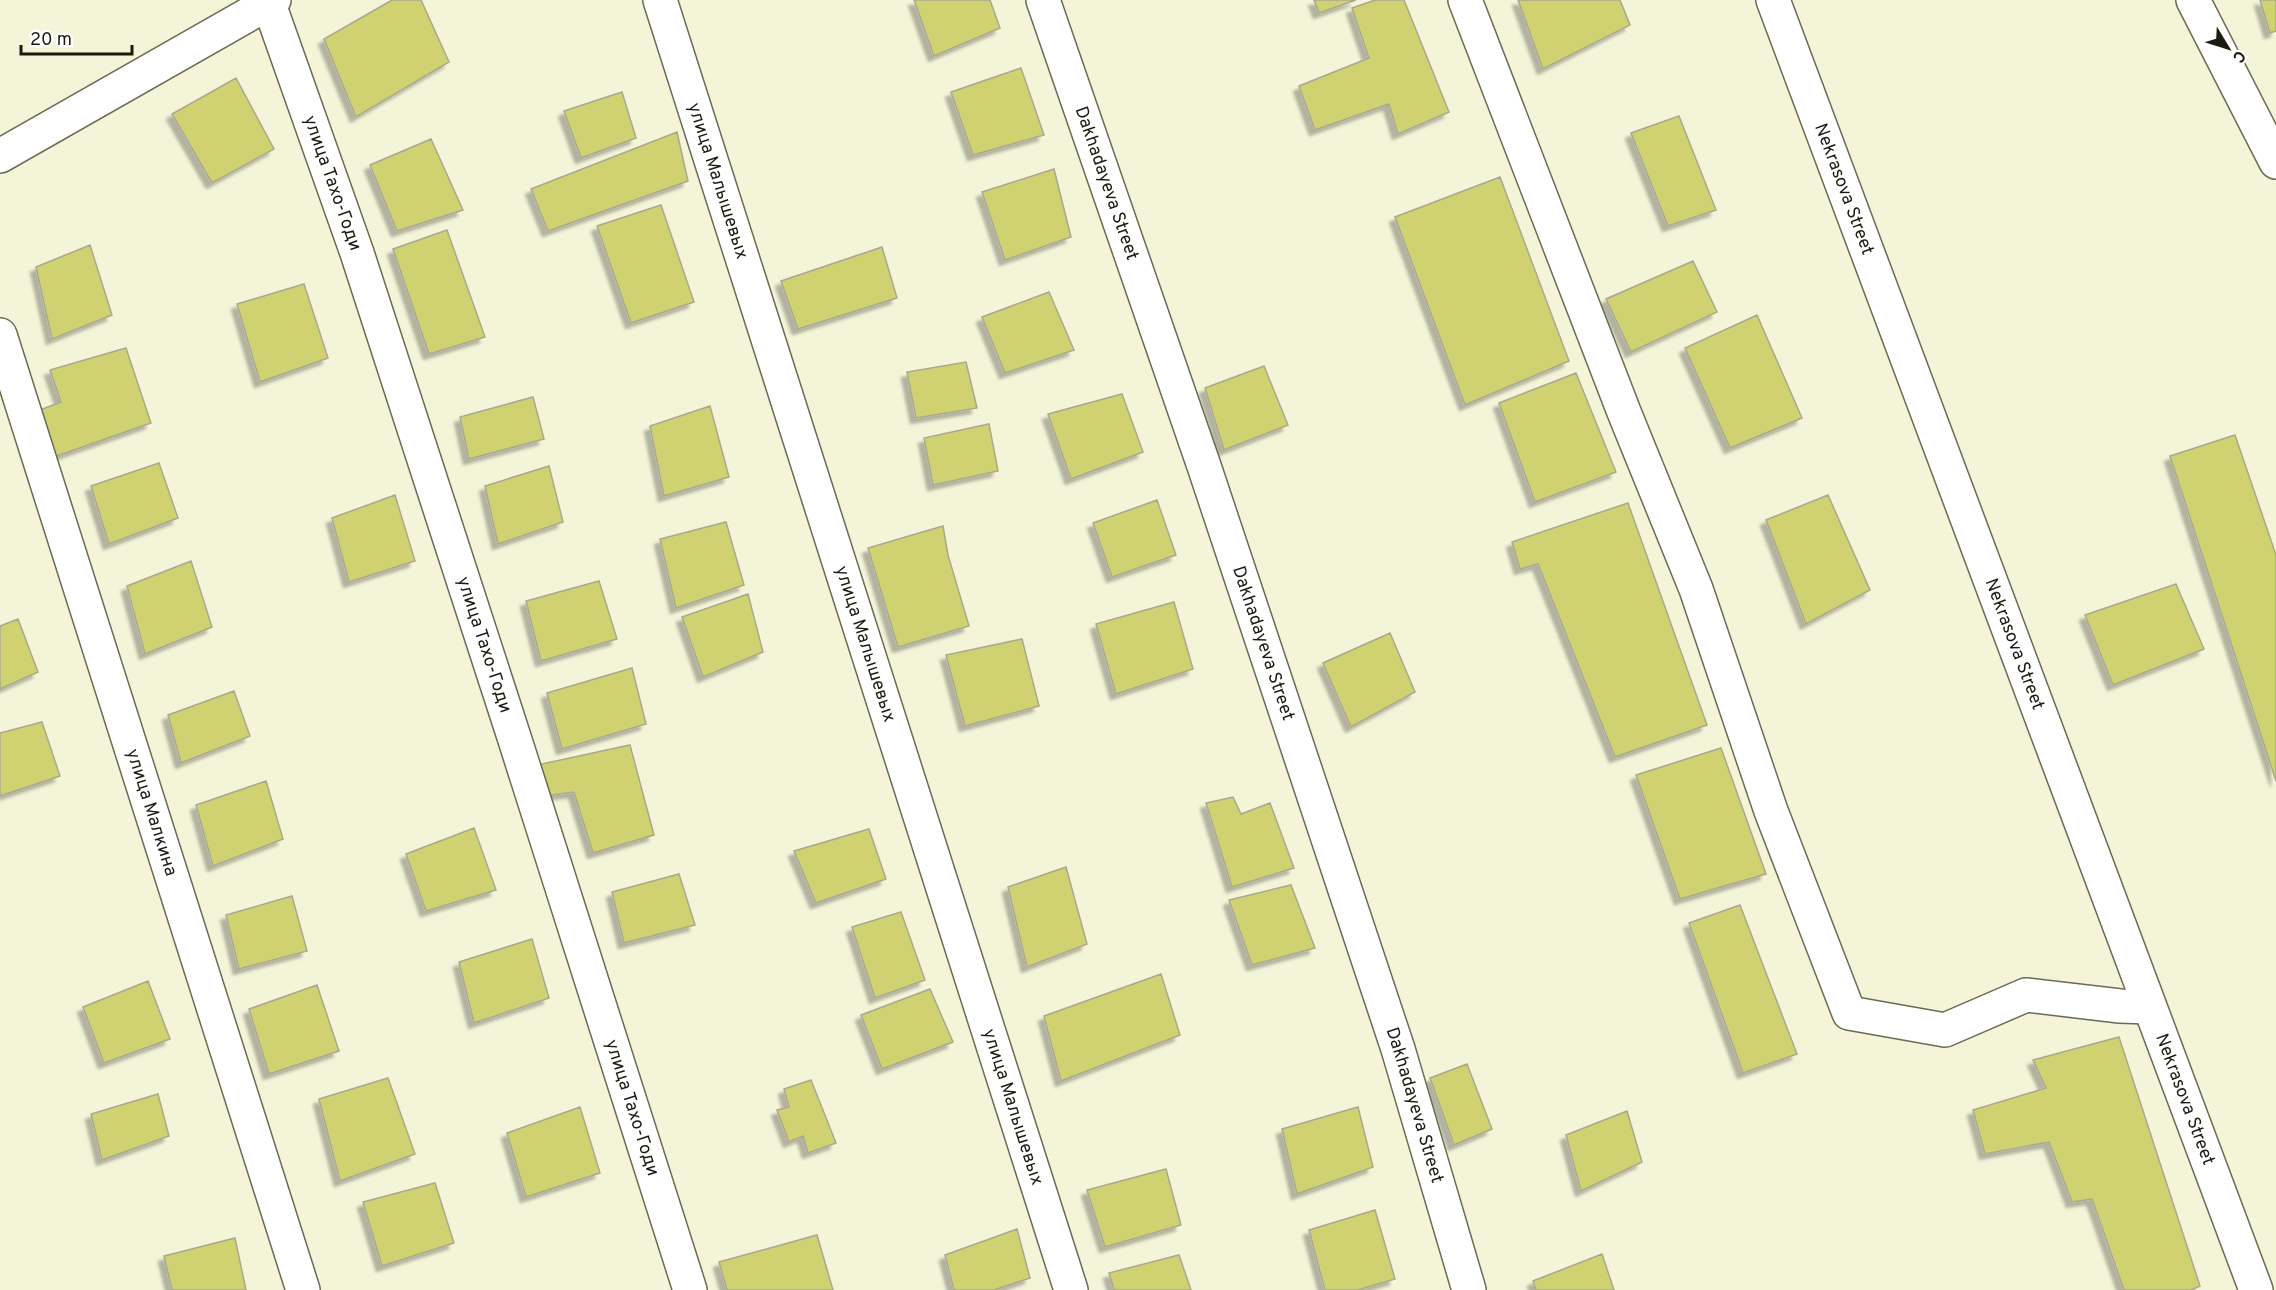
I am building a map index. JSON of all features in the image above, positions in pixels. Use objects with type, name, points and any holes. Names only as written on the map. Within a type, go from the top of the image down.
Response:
[{"type":"street","name":"улица Малышевых","points":[[660,0],[1071,1290]]},
{"type":"street","name":"Dakhadayeva Street","points":[[1043,0],[1204,466],[1398,1049],[1469,1290]]},
{"type":"street","points":[[1465,0],[1624,412],[1696,589],[1771,811],[1849,1013],[1945,1030],[2026,995],[2120,1006],[2149,1007]]},
{"type":"street","name":"Nekrasova Street","points":[[1773,0],[2256,1290]]},
{"type":"street","points":[[2193,0],[2276,162]]},
{"type":"street","points":[[0,156],[272,2]]},
{"type":"street","name":"улица Тахо-Годи","points":[[272,2],[523,762],[690,1290]]},
{"type":"street","name":"улица Малкина","points":[[0,335],[303,1290]]},
{"type":"building","points":[[392,0],[421,0],[449,62],[356,117],[324,39]]},
{"type":"building","points":[[914,0],[990,0],[1000,28],[934,56]]},
{"type":"building","points":[[1314,0],[1356,0],[1319,13]]},
{"type":"building","points":[[1375,0],[1404,0],[1449,112],[1398,134],[1389,104],[1315,130],[1299,86],[1369,58],[1352,8]]},
{"type":"building","points":[[1518,0],[1620,0],[1630,25],[1543,69]]},
{"type":"building","points":[[2260,0],[2276,0],[2276,31],[2270,33]]},
{"type":"building","points":[[1021,68],[1044,135],[973,155],[951,92]]},
{"type":"building","points":[[236,78],[274,149],[212,183],[172,114]]},
{"type":"building","points":[[622,92],[636,138],[581,158],[564,111]]},
{"type":"building","points":[[1679,116],[1716,210],[1668,226],[1631,133]]},
{"type":"building","points":[[677,132],[688,181],[548,231],[531,189]]},
{"type":"building","points":[[431,139],[463,210],[397,231],[370,165]]},
{"type":"building","points":[[1054,169],[1071,237],[1005,260],[982,192]]},
{"type":"building","points":[[1500,177],[1569,361],[1465,405],[1395,217]]},
{"type":"building","points":[[661,205],[694,302],[631,323],[597,226]]},
{"type":"building","points":[[447,230],[485,337],[429,354],[393,249]]},
{"type":"building","points":[[90,245],[112,315],[52,339],[36,267]]},
{"type":"building","points":[[882,247],[897,298],[798,329],[781,281]]},
{"type":"building","points":[[1693,261],[1717,312],[1631,352],[1606,299]]},
{"type":"building","points":[[304,284],[328,358],[260,382],[237,304]]},
{"type":"building","points":[[1049,292],[1074,350],[1005,373],[982,317]]},
{"type":"building","points":[[1757,315],[1802,418],[1730,448],[1685,348]]},
{"type":"building","points":[[126,348],[151,423],[54,457],[40,410],[61,402],[50,370]]},
{"type":"building","points":[[966,362],[977,408],[916,418],[907,372]]},
{"type":"building","points":[[1264,366],[1288,425],[1224,450],[1205,388]]},
{"type":"building","points":[[1576,373],[1616,472],[1535,502],[1499,403]]},
{"type":"building","points":[[1122,394],[1143,452],[1071,479],[1048,414]]},
{"type":"building","points":[[533,397],[544,439],[469,459],[460,417]]},
{"type":"building","points":[[710,406],[729,477],[664,496],[650,426]]},
{"type":"building","points":[[989,424],[998,471],[933,485],[924,438]]},
{"type":"building","points":[[2235,435],[2276,555],[2276,781],[2170,456]]},
{"type":"building","points":[[159,463],[178,518],[109,544],[91,486]]},
{"type":"building","points":[[549,466],[563,522],[498,544],[485,486]]},
{"type":"building","points":[[395,495],[415,561],[349,582],[332,518]]},
{"type":"building","points":[[1828,495],[1870,590],[1806,624],[1766,520]]},
{"type":"building","points":[[1157,500],[1176,555],[1112,577],[1093,523]]},
{"type":"building","points":[[1628,503],[1707,725],[1615,757],[1538,564],[1520,569],[1512,542]]},
{"type":"building","points":[[726,522],[744,585],[676,608],[660,539]]},
{"type":"building","points":[[943,526],[948,555],[969,626],[898,647],[868,548]]},
{"type":"building","points":[[191,561],[212,627],[145,654],[127,586]]},
{"type":"building","points":[[599,581],[617,639],[541,661],[526,601]]},
{"type":"building","points":[[2176,584],[2204,649],[2113,685],[2085,615]]},
{"type":"building","points":[[748,594],[763,652],[703,677],[682,617]]},
{"type":"building","points":[[1174,602],[1193,669],[1116,694],[1096,624]]},
{"type":"building","points":[[18,619],[38,672],[0,689],[0,626]]},
{"type":"building","points":[[1390,633],[1415,692],[1351,727],[1323,663]]},
{"type":"building","points":[[1022,639],[1039,706],[965,726],[946,655]]},
{"type":"building","points":[[632,668],[646,724],[562,749],[547,693]]},
{"type":"building","points":[[234,691],[250,736],[181,763],[168,715]]},
{"type":"building","points":[[42,722],[60,776],[0,796],[0,733]]},
{"type":"building","points":[[630,745],[654,835],[593,853],[574,792],[545,796],[537,765]]},
{"type":"building","points":[[1721,748],[1766,874],[1680,899],[1636,775]]},
{"type":"building","points":[[266,781],[283,839],[213,866],[196,805]]},
{"type":"building","points":[[1233,797],[1241,814],[1270,803],[1294,868],[1232,887],[1206,803]]},
{"type":"building","points":[[474,828],[496,890],[426,911],[406,854]]},
{"type":"building","points":[[869,829],[886,879],[816,903],[794,851]]},
{"type":"building","points":[[1066,867],[1087,944],[1027,967],[1008,887]]},
{"type":"building","points":[[679,874],[695,925],[624,943],[612,892]]},
{"type":"building","points":[[1291,885],[1315,948],[1252,965],[1229,900]]},
{"type":"building","points":[[292,896],[307,951],[239,969],[226,915]]},
{"type":"building","points":[[1740,905],[1797,1054],[1743,1073],[1689,923]]},
{"type":"building","points":[[901,912],[925,980],[875,998],[852,927]]},
{"type":"building","points":[[532,939],[549,998],[474,1023],[459,962]]},
{"type":"building","points":[[1161,974],[1180,1035],[1061,1081],[1044,1016]]},
{"type":"building","points":[[148,981],[170,1039],[104,1063],[83,1007]]},
{"type":"building","points":[[317,985],[339,1051],[269,1074],[249,1009]]},
{"type":"building","points":[[930,989],[953,1042],[882,1069],[861,1015]]},
{"type":"building","points":[[2119,1037],[2200,1286],[2191,1290],[2124,1290],[2092,1199],[2072,1202],[2049,1142],[1985,1154],[1973,1110],[2046,1088],[2033,1060]]},
{"type":"building","points":[[1467,1064],[1492,1129],[1454,1145],[1430,1078]]},
{"type":"building","points":[[388,1078],[415,1154],[340,1181],[319,1099]]},
{"type":"building","points":[[811,1080],[836,1143],[808,1153],[803,1136],[789,1142],[777,1110],[789,1107],[784,1089]]},
{"type":"building","points":[[158,1094],[169,1136],[102,1160],[91,1114]]},
{"type":"building","points":[[580,1107],[600,1173],[526,1197],[507,1133]]},
{"type":"building","points":[[1358,1107],[1373,1167],[1297,1194],[1282,1129]]},
{"type":"building","points":[[1627,1111],[1642,1162],[1581,1191],[1566,1135]]},
{"type":"building","points":[[1166,1169],[1181,1225],[1105,1247],[1087,1190]]},
{"type":"building","points":[[435,1183],[454,1243],[382,1266],[363,1202]]},
{"type":"building","points":[[1375,1210],[1395,1279],[1358,1290],[1325,1290],[1309,1230]]},
{"type":"building","points":[[1017,1229],[1030,1278],[994,1290],[954,1290],[945,1255]]},
{"type":"building","points":[[817,1235],[833,1290],[727,1290],[719,1262]]},
{"type":"building","points":[[235,1238],[246,1290],[172,1290],[164,1256]]},
{"type":"building","points":[[1602,1254],[1614,1290],[1536,1290],[1533,1281]]},
{"type":"building","points":[[1179,1255],[1191,1290],[1114,1290],[1109,1273]]}]
